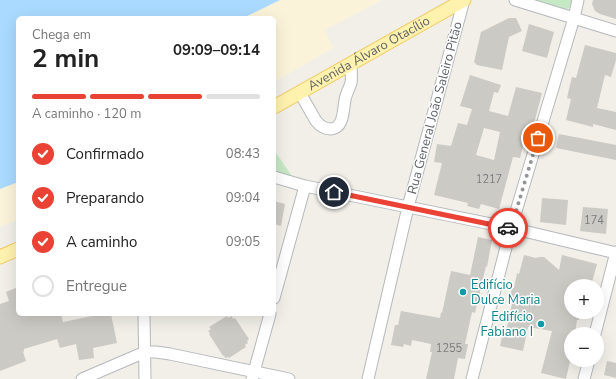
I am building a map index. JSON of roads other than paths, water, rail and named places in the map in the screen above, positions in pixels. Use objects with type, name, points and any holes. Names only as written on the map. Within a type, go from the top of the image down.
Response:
[{"type":"main road","name":"Avenida Álvaro Otacílio","points":[[276,106],[464,0]]},
{"type":"main road","points":[[0,257],[16,250]]},
{"type":"street","name":"Rua General João Saleiro Pitão","points":[[368,379],[408,207],[464,0]]},
{"type":"street","points":[[515,0],[616,31]]},
{"type":"street","points":[[472,379],[511,228],[574,18],[578,0]]},
{"type":"street","points":[[300,93],[318,124],[329,129],[339,126],[350,83],[351,64]]},
{"type":"street","points":[[276,178],[304,186],[511,228],[616,252],[597,327]]},
{"type":"street","points":[[276,291],[304,186]]},
{"type":"street","points":[[144,316],[145,379]]},
{"type":"street","points":[[253,376],[269,316]]},
{"type":"street","points":[[82,379],[145,352],[170,354],[253,376],[289,379]]},
{"type":"street","points":[[584,379],[587,367]]},
{"type":"water","points":[[0,0],[280,0],[247,16],[16,16],[16,183],[0,189]]},
{"type":"place","name":"Edifício Dulce Maria","points":[[463,292]]},
{"type":"place","name":"Edifício Fabiano I","points":[[541,324]]}]
